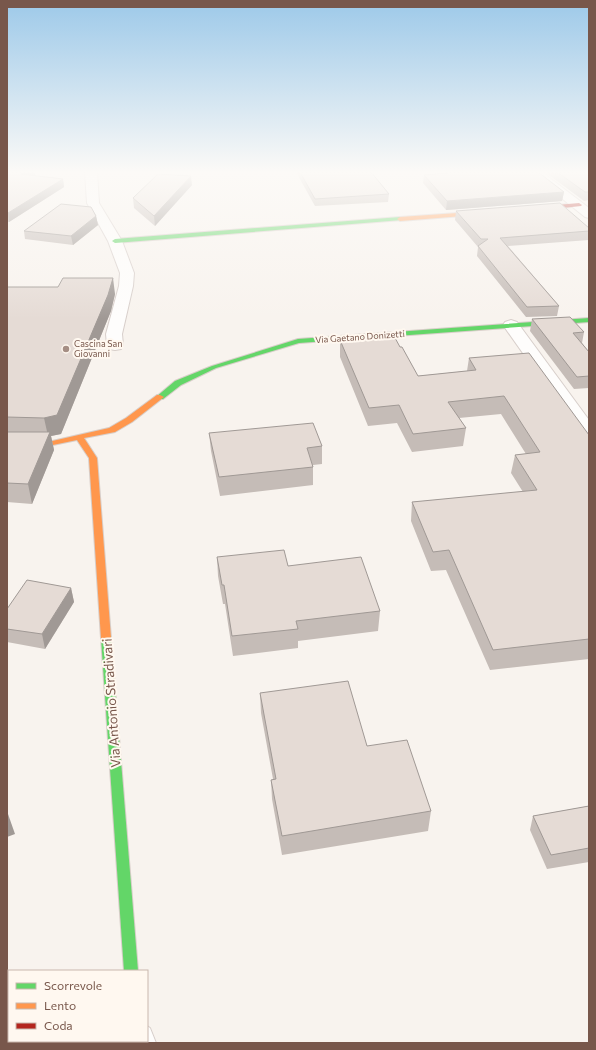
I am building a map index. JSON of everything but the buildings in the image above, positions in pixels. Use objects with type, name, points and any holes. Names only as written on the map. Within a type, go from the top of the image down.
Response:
[{"type":"street","points":[[103,221],[115,241],[127,273],[126,286],[114,334],[116,345]]},
{"type":"street","points":[[115,241],[376,221]]},
{"type":"street","name":"Via Gaetano Donizetti","points":[[7,443],[48,444],[112,430],[129,420],[147,407],[159,395],[178,383],[214,367],[298,341],[589,320]]},
{"type":"street","points":[[511,325],[589,433]]},
{"type":"street","name":"Via Antonio Stradivari","points":[[80,438],[93,458],[131,970]]},
{"type":"traffic: fast","points":[[115,241],[374,221]]},
{"type":"traffic: fast","points":[[160,397],[178,383],[214,367],[298,341],[589,320]]},
{"type":"traffic: fast","points":[[106,638],[131,970]]},
{"type":"traffic: slow","points":[[7,443],[48,444],[112,430],[129,420],[160,397]]},
{"type":"traffic: slow","points":[[80,438],[93,458],[106,638]]},
{"type":"place","name":"Cascina San Giovanni","points":[[66,349]]}]
